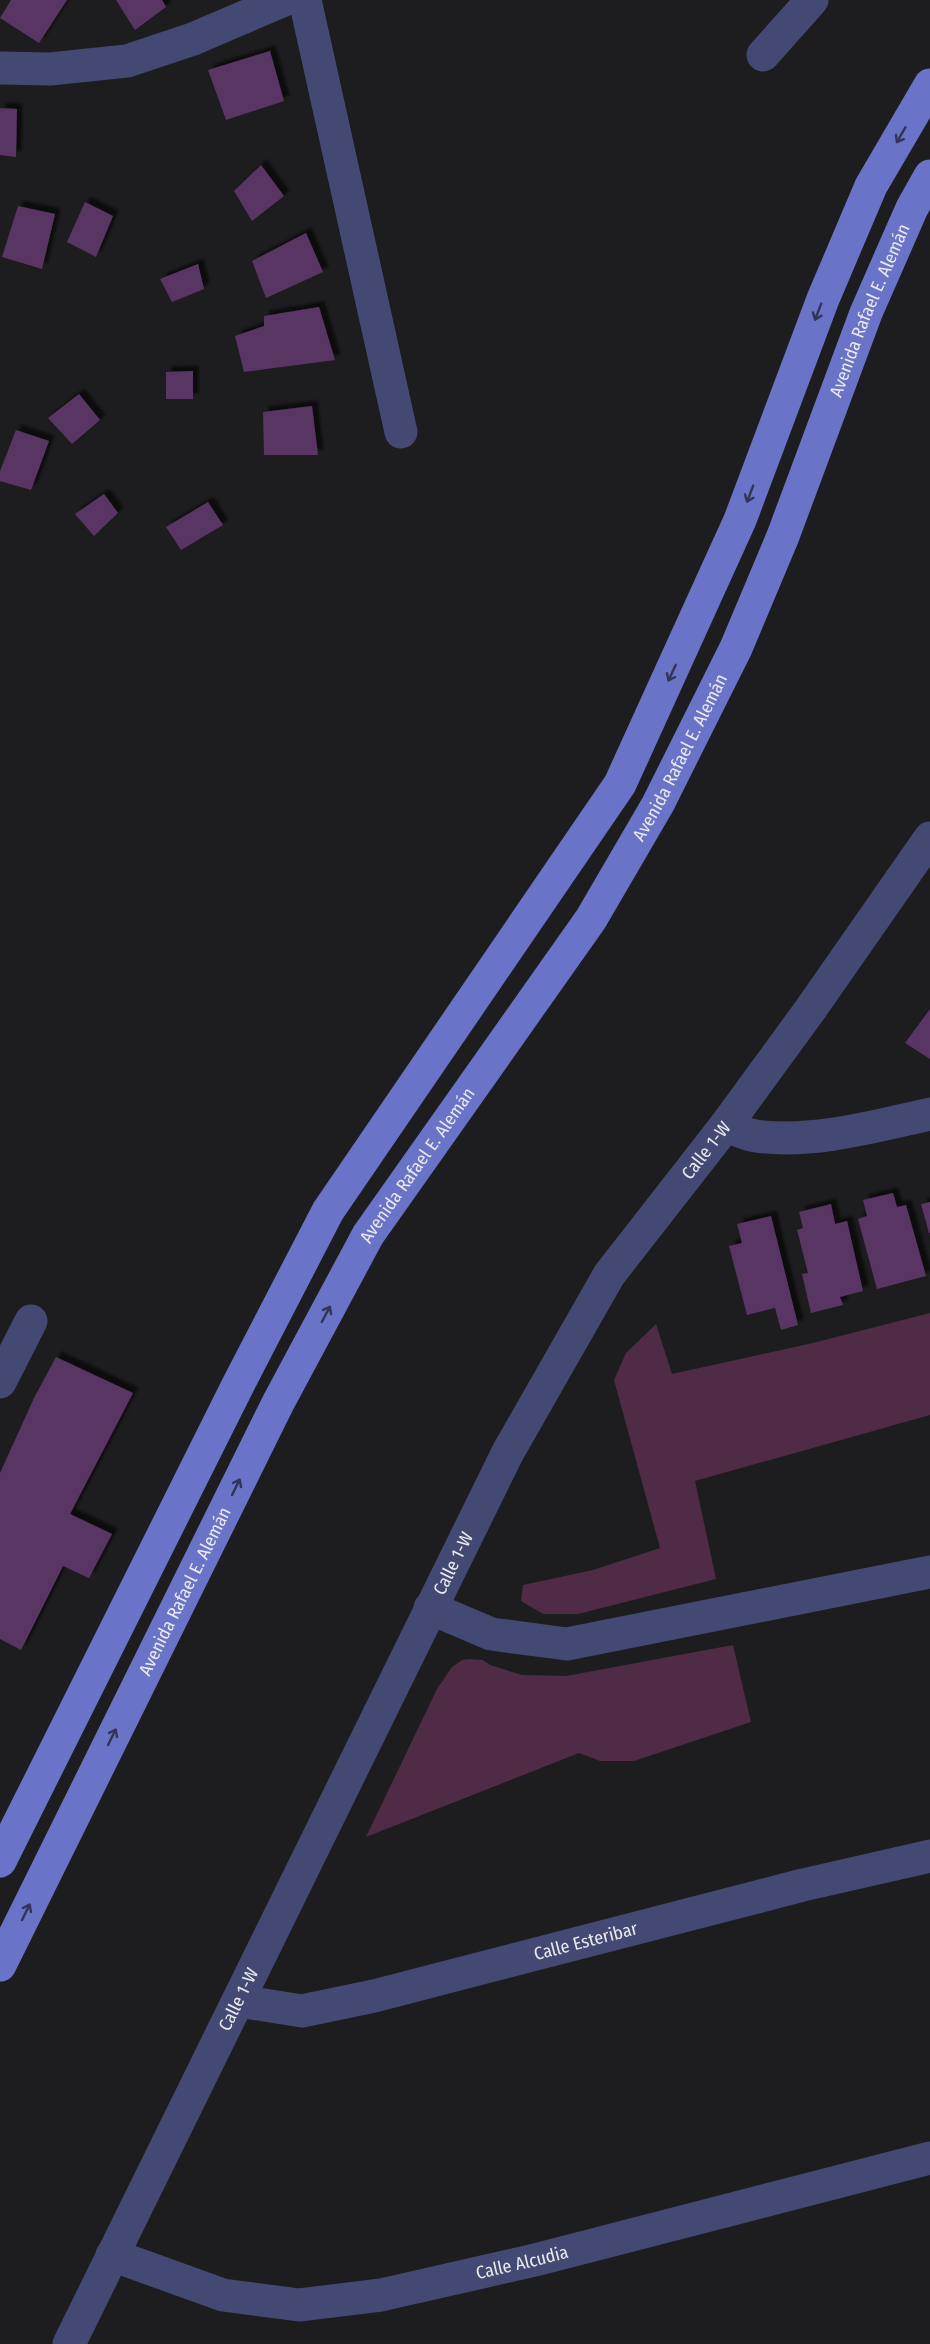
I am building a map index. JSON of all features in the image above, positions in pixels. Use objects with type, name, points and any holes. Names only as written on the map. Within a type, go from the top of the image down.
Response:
[{"type":"main road","points":[[0,1861],[234,1393],[328,1211],[620,784],[740,520],[823,299],[871,186],[930,85]]},
{"type":"main road","name":"Avenida Rafael E. Alemán","points":[[0,1965],[278,1403],[369,1235],[591,919],[658,804],[736,648],[783,536],[866,313],[912,208],[930,176]]},
{"type":"street","points":[[0,68],[50,69],[127,61],[193,39],[284,0]]},
{"type":"street","points":[[306,0],[401,432]]},
{"type":"street","points":[[763,56],[812,0]]},
{"type":"street","name":"Calle 1-W","points":[[69,2344],[508,1452],[609,1275],[726,1125],[810,1011],[930,838]]},
{"type":"street","points":[[726,1125],[755,1136],[787,1137],[849,1132],[930,1114]]},
{"type":"street","points":[[0,1382],[31,1321]]},
{"type":"street","points":[[430,1608],[491,1634],[567,1644],[930,1572]]},
{"type":"street","name":"Calle Esteribar","points":[[239,2001],[302,2011],[374,1996],[792,1887],[930,1856]]},
{"type":"street","name":"Calle Alcudia","points":[[112,2255],[223,2295],[299,2305],[311,2304],[381,2295],[535,2260],[930,2158]]},
{"type":"shaded area","points":[[930,1313],[930,1415],[695,1481],[716,1579],[578,1614],[543,1614],[521,1601],[523,1585],[593,1570],[660,1548],[614,1380],[626,1353],[656,1324],[672,1374],[813,1343]]},
{"type":"shaded area","points":[[733,1645],[751,1722],[634,1761],[600,1761],[579,1753],[366,1837],[437,1689],[452,1667],[462,1660],[483,1660],[490,1665],[522,1675],[566,1676]]},
{"type":"building","points":[[11,0],[67,0],[39,43],[0,18]]},
{"type":"building","points":[[116,0],[162,0],[166,7],[135,30]]},
{"type":"building","points":[[270,51],[284,101],[226,120],[208,70]]},
{"type":"building","points":[[0,108],[17,109],[16,157],[0,155]]},
{"type":"building","points":[[261,165],[284,196],[252,221],[234,191]]},
{"type":"building","points":[[85,202],[113,216],[96,257],[67,242]]},
{"type":"building","points":[[18,206],[55,214],[42,269],[2,257]]},
{"type":"building","points":[[306,233],[323,272],[266,298],[252,261]]},
{"type":"building","points":[[198,264],[204,289],[172,302],[160,279]]},
{"type":"building","points":[[319,307],[335,360],[244,372],[235,336],[264,326],[264,316]]},
{"type":"building","points":[[193,371],[193,399],[166,399],[166,372]]},
{"type":"building","points":[[79,394],[100,420],[72,444],[48,418]]},
{"type":"building","points":[[312,406],[318,455],[264,455],[263,412]]},
{"type":"building","points":[[16,430],[49,441],[31,490],[0,481],[0,471]]},
{"type":"building","points":[[104,494],[118,513],[94,536],[75,514]]},
{"type":"building","points":[[208,502],[223,525],[181,550],[166,527]]},
{"type":"building","points":[[930,1009],[930,1059],[905,1043]]},
{"type":"building","points":[[893,1193],[897,1207],[906,1205],[926,1276],[877,1289],[858,1219],[867,1216],[863,1200]]},
{"type":"building","points":[[930,1202],[930,1233],[929,1233],[921,1204]]},
{"type":"building","points":[[831,1204],[835,1224],[847,1221],[863,1291],[840,1297],[843,1305],[811,1313],[802,1274],[808,1273],[797,1230],[803,1228],[799,1212]]},
{"type":"building","points":[[771,1216],[798,1325],[781,1330],[775,1308],[747,1315],[729,1246],[742,1243],[737,1224]]},
{"type":"building","points":[[56,1357],[133,1393],[70,1514],[112,1534],[89,1578],[63,1566],[21,1650],[0,1639],[0,1473],[34,1398]]}]
